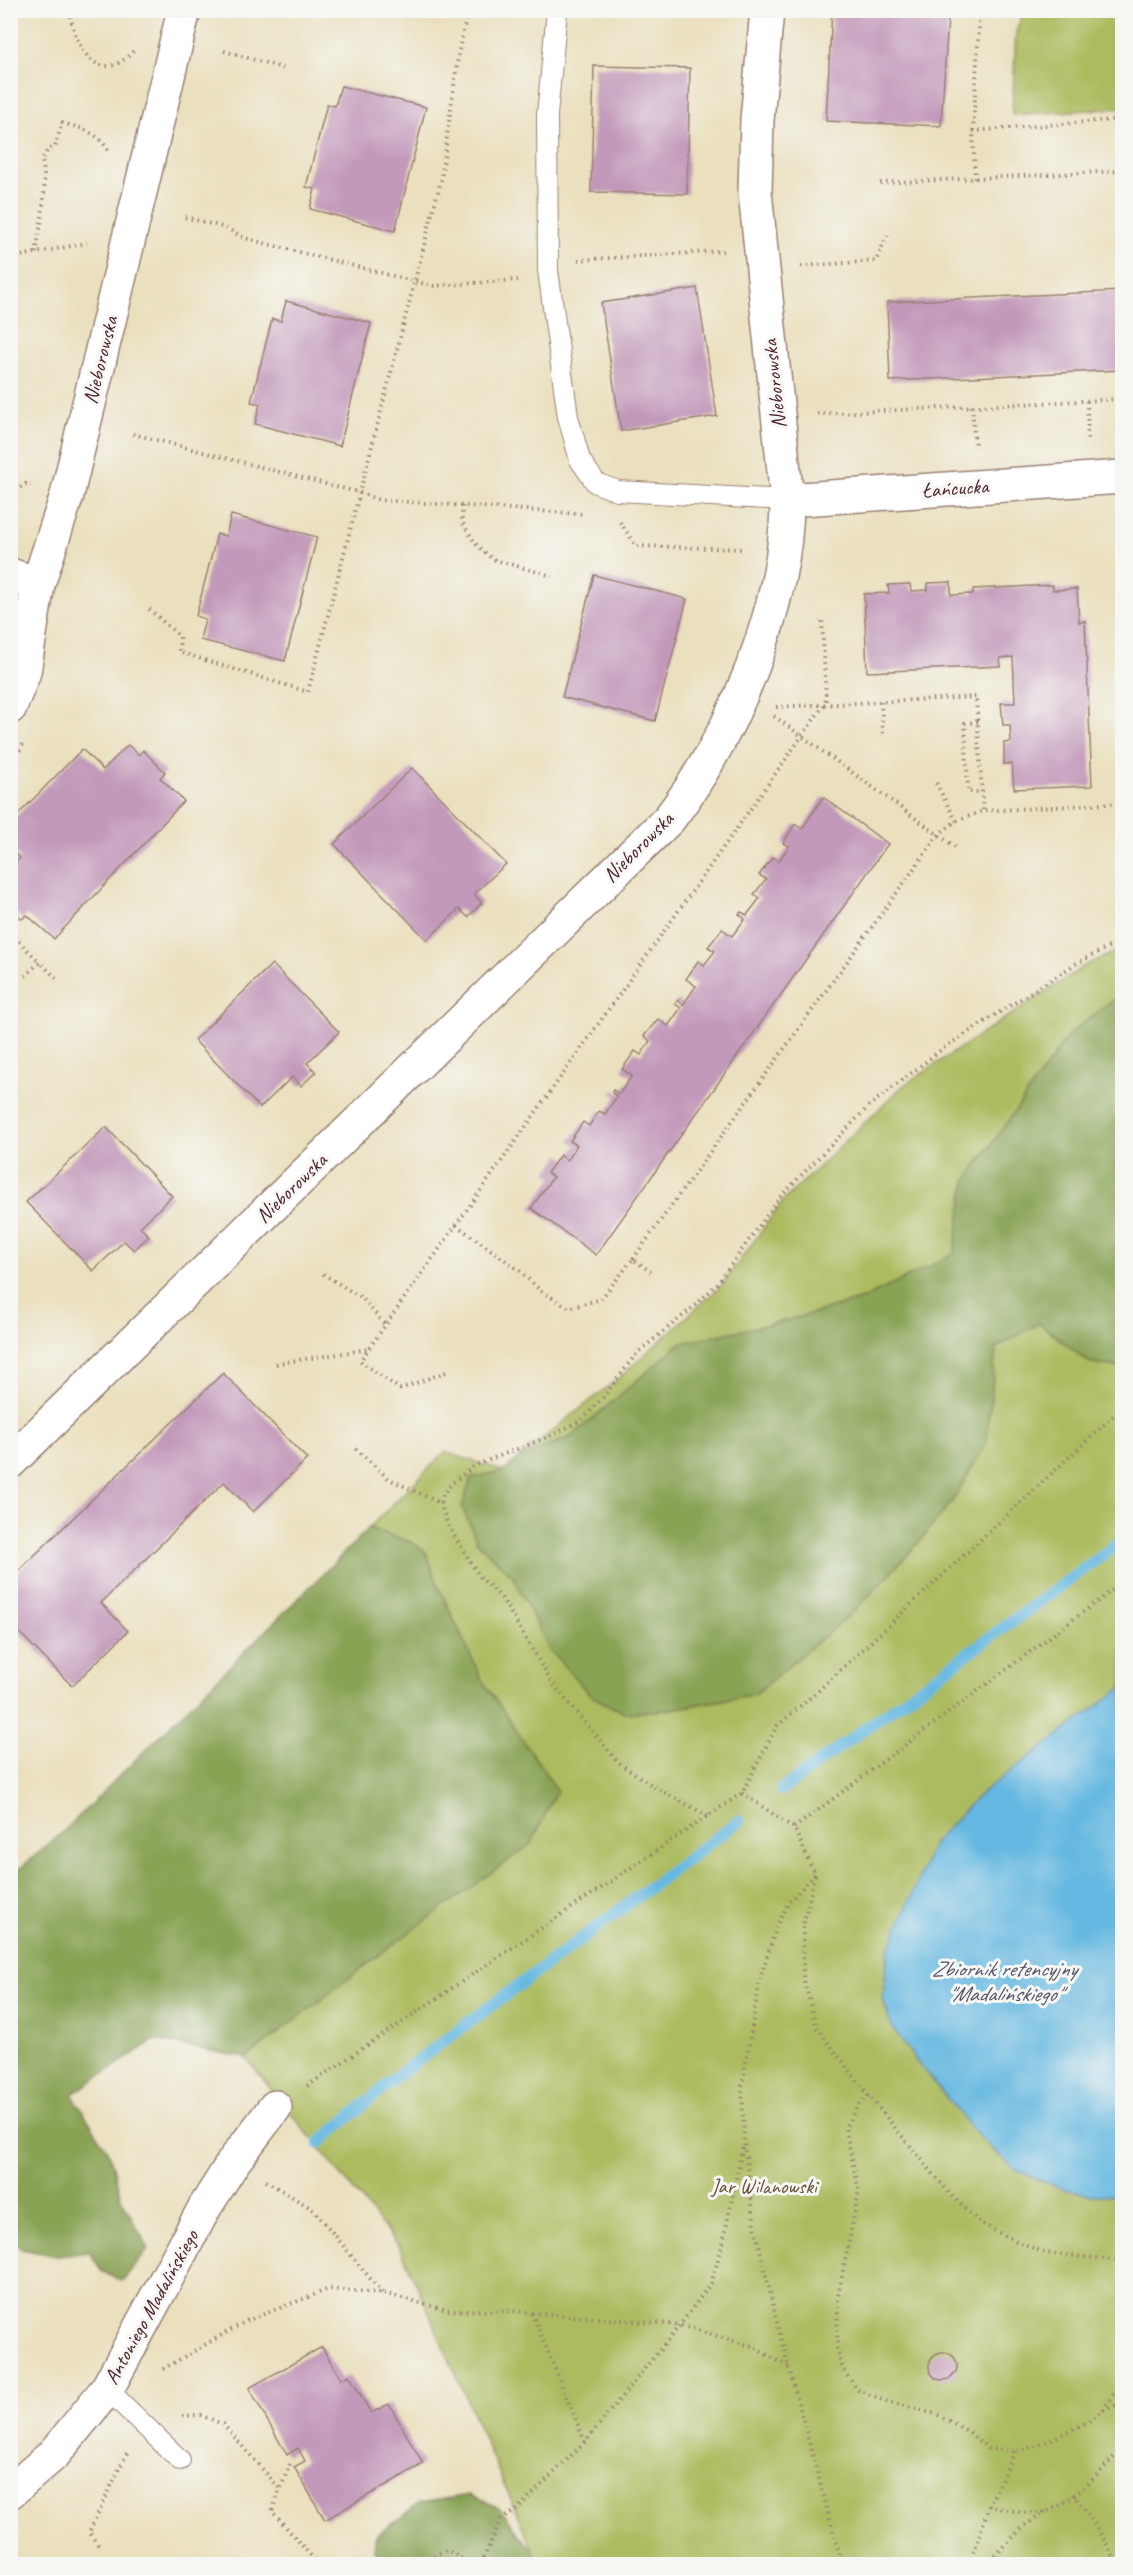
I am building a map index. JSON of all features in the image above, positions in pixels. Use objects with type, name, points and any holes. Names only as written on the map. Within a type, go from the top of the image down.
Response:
[{"type":"street","name":"Nieborowska","points":[[10,707],[24,672],[24,579],[67,495],[184,10]]},
{"type":"street","name":"Nieborowska","points":[[10,1462],[669,819],[751,703],[783,549],[787,500],[755,192],[757,120],[767,10]]},
{"type":"street","name":"Łańcucka","points":[[787,500],[1120,491]]},
{"type":"street","name":"Antoniego Madalińskiego","points":[[10,2492],[54,2454],[107,2389],[206,2207],[234,2161],[274,2107]]},
{"type":"lane","points":[[557,10],[547,115],[548,270],[568,417],[580,460],[596,483],[618,491],[787,500]]},
{"type":"lane","points":[[107,2389],[180,2460]]},
{"type":"path","points":[[70,10],[74,34],[90,60],[100,66],[120,63],[135,49]]},
{"type":"path","points":[[149,609],[180,637],[179,652],[308,692],[441,180],[459,50],[468,10]]},
{"type":"path","points":[[975,179],[973,131],[980,10]]},
{"type":"path","points":[[224,51],[286,69]]},
{"type":"path","points":[[973,131],[1122,119]]},
{"type":"path","points":[[36,253],[45,200],[42,159],[48,150],[55,147],[62,123],[93,133],[105,143],[111,158]]},
{"type":"path","points":[[880,183],[1122,171]]},
{"type":"path","points":[[185,217],[226,228],[244,238],[433,286],[500,281]]},
{"type":"path","points":[[819,265],[876,261],[889,232]]},
{"type":"path","points":[[10,258],[88,243]]},
{"type":"path","points":[[571,261],[672,254]]},
{"type":"path","points":[[10,287],[18,257]]},
{"type":"path","points":[[815,414],[1122,399]]},
{"type":"path","points":[[1087,401],[1088,446]]},
{"type":"path","points":[[972,406],[975,453]]},
{"type":"path","points":[[133,434],[361,493],[379,500],[584,514]]},
{"type":"path","points":[[10,494],[26,484]]},
{"type":"path","points":[[1120,491],[1122,605]]},
{"type":"path","points":[[462,506],[462,522],[476,544],[492,560],[552,576]]},
{"type":"path","points":[[616,516],[636,546],[783,549]]},
{"type":"path","points":[[446,1372],[400,1389],[360,1360],[824,705],[826,699],[822,620]]},
{"type":"path","points":[[751,703],[824,705],[976,698],[983,811]]},
{"type":"path","points":[[881,702],[883,734]]},
{"type":"path","points":[[751,703],[802,735],[958,849]]},
{"type":"path","points":[[978,722],[965,723],[968,792],[982,792]]},
{"type":"path","points":[[936,783],[956,821]]},
{"type":"path","points":[[456,1225],[519,1270],[541,1291],[569,1308],[601,1299],[633,1259],[939,834],[956,821],[983,811],[1122,803]]},
{"type":"path","points":[[10,933],[58,980]]},
{"type":"path","points":[[708,1816],[656,1788],[619,1763],[553,1684],[501,1597],[479,1576],[448,1525],[440,1503],[443,1494],[452,1483],[476,1465],[552,1435],[582,1420],[602,1399],[637,1353],[696,1305],[717,1284],[781,1196],[869,1106],[942,1049],[1077,963],[1122,940]]},
{"type":"path","points":[[25,976],[40,962]]},
{"type":"path","points":[[633,1259],[651,1272]]},
{"type":"path","points":[[323,1274],[362,1298],[385,1325]]},
{"type":"path","points":[[276,1364],[317,1355],[333,1356],[368,1349]]},
{"type":"path","points":[[274,2107],[741,1793],[777,1726],[818,1691],[1122,1408]]},
{"type":"path","points":[[356,1449],[389,1479],[440,1503]]},
{"type":"path","points":[[794,1828],[1122,1583]]},
{"type":"path","points":[[741,1793],[794,1828],[815,1874],[803,1926],[802,1977],[817,2028],[869,2096],[950,2194],[982,2224],[1046,2253],[1113,2262],[1122,2261]]},
{"type":"path","points":[[815,1874],[789,1902],[777,1925],[760,1979],[742,2086],[744,2142],[755,2227],[789,2367],[842,2565]]},
{"type":"path","points":[[869,2096],[860,2104],[844,2127],[859,2191],[838,2296],[837,2348],[843,2370],[858,2390],[888,2402],[936,2414],[969,2432],[988,2449],[1015,2451],[1037,2446],[1068,2433],[1103,2410],[1122,2403]]},
{"type":"path","points":[[481,2565],[501,2519],[515,2511],[585,2442],[711,2283],[723,2243],[744,2142]]},
{"type":"path","points":[[234,2161],[314,2210],[383,2294]]},
{"type":"path","points":[[153,2375],[246,2321],[330,2289],[383,2294],[447,2310],[532,2313],[680,2325],[751,2346],[789,2367]]},
{"type":"path","points":[[532,2313],[585,2442]]},
{"type":"path","points":[[1103,2410],[1122,2376]]},
{"type":"path","points":[[179,2416],[200,2415],[223,2424],[280,2489]]},
{"type":"path","points":[[987,2565],[1023,2526],[1073,2494],[1102,2470],[1122,2448]]},
{"type":"path","points":[[970,2565],[989,2506],[1015,2451]]},
{"type":"path","points":[[98,2546],[89,2532],[128,2452]]},
{"type":"path","points":[[290,2464],[272,2511],[318,2565]]},
{"type":"path","points":[[1073,2494],[1096,2526],[1118,2565]]},
{"type":"path","points":[[989,2506],[1025,2513],[1047,2512]]},
{"type":"path","points":[[411,2565],[447,2550],[470,2565]]},
{"type":"green space","points":[[1023,11],[1122,11],[1122,108],[1012,115],[1016,33]]},
{"type":"green space","points":[[1122,949],[1122,994],[1070,1033],[966,1181],[954,1254],[863,1299],[789,1320],[681,1343],[571,1437],[517,1459],[620,1377],[721,1286],[784,1200],[904,1085],[1086,965]]},
{"type":"green space","points":[[1122,994],[1122,1368],[1089,1362],[1039,1323],[996,1348],[986,1444],[953,1500],[913,1549],[854,1611],[755,1694],[666,1710],[624,1713],[591,1696],[549,1649],[513,1576],[477,1542],[462,1507],[471,1478],[504,1471],[517,1459],[571,1437],[681,1343],[789,1320],[863,1299],[954,1254],[966,1181],[1070,1033]]},
{"type":"green space","name":"Jar Wilanowski","points":[[1039,1323],[1089,1362],[1122,1368],[1122,2564],[539,2564],[400,2247],[246,2058],[380,1954],[556,1790],[482,1680],[439,1588],[426,1552],[413,1543],[369,1528],[445,1452],[504,1471],[471,1478],[477,1542],[513,1576],[549,1649],[624,1713],[666,1710],[755,1694],[854,1611],[913,1549],[953,1500],[986,1444],[996,1348]]},
{"type":"green space","points":[[369,1528],[413,1543],[426,1552],[439,1588],[482,1680],[557,1790],[531,1844],[380,1954],[246,2058],[155,2040],[72,2094],[110,2155],[121,2198],[149,2249],[122,2281],[101,2271],[90,2252],[57,2256],[21,2249],[10,2235],[11,1876],[65,1830]]},
{"type":"green space","points":[[469,2495],[499,2507],[533,2552],[539,2564],[391,2564],[374,2549],[376,2536],[420,2503]]},
{"type":"water","name":"Zbiornik retencyjny \"Madalińskiego\"","points":[[1122,1688],[1122,2195],[1090,2195],[1056,2187],[1015,2169],[978,2136],[916,2061],[891,2025],[883,1998],[888,1952],[934,1842],[979,1795]]},
{"type":"building","points":[[429,10],[451,10],[450,16]]},
{"type":"building","points":[[832,10],[951,10],[948,18],[941,126],[826,121]]},
{"type":"building","points":[[594,66],[690,68],[687,194],[591,192]]},
{"type":"building","points":[[341,86],[426,107],[395,231],[310,209],[315,189],[306,187],[327,104],[335,106]]},
{"type":"building","points":[[697,288],[717,416],[621,431],[601,303]]},
{"type":"building","points":[[1122,291],[1122,370],[890,381],[887,302]]},
{"type":"building","points":[[286,301],[371,323],[340,446],[255,424],[260,404],[251,402],[272,319],[281,321]]},
{"type":"building","points":[[231,515],[317,537],[285,661],[200,640],[205,619],[196,616],[217,534],[226,536]]},
{"type":"building","points":[[594,575],[687,599],[655,721],[562,697]]},
{"type":"building","points":[[951,582],[951,595],[973,594],[973,589],[1053,585],[1053,590],[1077,589],[1079,622],[1085,621],[1092,786],[1014,789],[1012,764],[1004,764],[1004,743],[1011,742],[1010,725],[1003,725],[1001,703],[1015,703],[1013,657],[1000,658],[1001,666],[867,672],[864,594],[889,593],[888,585],[910,584],[911,591],[928,590],[928,583]]},
{"type":"building","points":[[128,745],[139,755],[143,750],[165,772],[160,778],[184,801],[54,939],[27,915],[22,919],[10,908],[10,868],[20,858],[10,849],[10,823],[82,749],[103,770]]},
{"type":"building","points":[[412,768],[506,864],[474,894],[482,903],[468,917],[459,909],[427,940],[334,844]]},
{"type":"building","points":[[823,797],[888,844],[596,1255],[531,1208],[553,1177],[547,1173],[560,1155],[567,1160],[577,1145],[570,1141],[583,1122],[589,1126],[599,1111],[605,1114],[617,1096],[612,1093],[613,1090],[619,1094],[632,1076],[622,1069],[635,1051],[641,1055],[650,1041],[644,1036],[658,1019],[668,1026],[681,1008],[675,1004],[678,1000],[683,1005],[696,986],[686,979],[698,961],[704,965],[715,951],[708,947],[722,929],[732,936],[745,919],[739,914],[741,912],[747,915],[760,898],[754,894],[766,879],[759,875],[773,857],[779,861],[789,846],[783,843],[795,824],[802,829]]},
{"type":"building","points":[[272,964],[339,1032],[307,1063],[316,1072],[301,1086],[292,1077],[260,1108],[194,1040]]},
{"type":"building","points":[[106,1127],[172,1196],[140,1227],[149,1236],[134,1250],[124,1241],[93,1271],[26,1202]]},
{"type":"building","points":[[223,1373],[307,1459],[253,1512],[224,1482],[101,1603],[128,1631],[72,1686],[10,1623],[10,1579]]},
{"type":"building","points":[[322,2347],[341,2379],[349,2375],[371,2413],[389,2404],[423,2464],[325,2520],[294,2467],[305,2461],[298,2448],[287,2455],[249,2388]]},
{"type":"building","points":[[943,2352],[953,2356],[957,2366],[953,2376],[943,2380],[933,2376],[929,2366],[933,2356]]},
{"type":"waterway","points":[[781,1790],[1122,1541]]},
{"type":"waterway","points":[[319,2143],[401,2073],[739,1821]]}]
